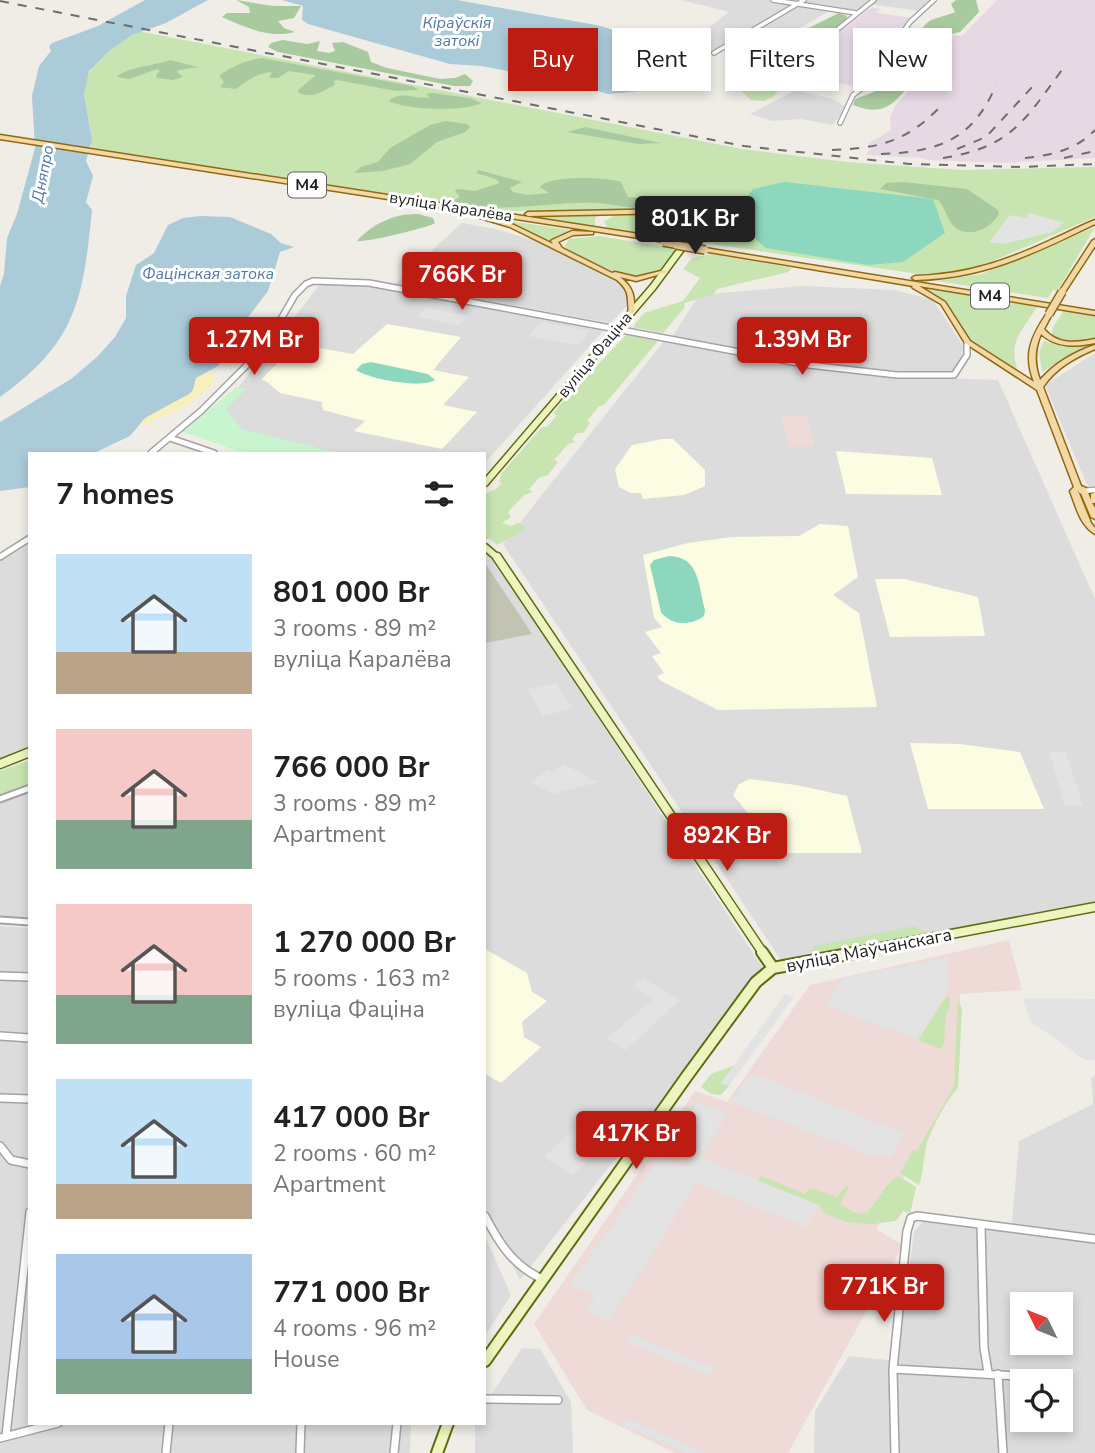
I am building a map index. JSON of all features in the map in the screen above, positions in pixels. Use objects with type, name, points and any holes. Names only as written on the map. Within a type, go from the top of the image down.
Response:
[{"type":"main road","name":"вуліца Каралёва","points":[[0,138],[903,277]]},
{"type":"main road","name":"вуліца Каралёва","points":[[154,162],[470,213],[607,232]]},
{"type":"main road","points":[[607,232],[596,222],[602,215],[617,211]]},
{"type":"main road","points":[[491,214],[680,211],[694,217],[700,224]]},
{"type":"main road","points":[[470,213],[512,226],[608,272],[628,285],[632,293],[631,312]]},
{"type":"main road","points":[[903,277],[942,279],[979,271],[1095,222]]},
{"type":"main road","name":"вуліца Фаціна","points":[[486,481],[653,287],[700,224]]},
{"type":"main road","points":[[559,250],[554,241],[561,236],[580,232],[607,232]]},
{"type":"main road","points":[[1094,243],[1040,329],[1030,358],[1038,388],[1078,489],[1087,524],[1095,533]]},
{"type":"main road","name":"вуліца Каралёва","points":[[706,248],[885,278]]},
{"type":"main road","points":[[608,272],[636,279],[653,287]]},
{"type":"main road","points":[[636,279],[665,272]]},
{"type":"main road","name":"М4","points":[[903,277],[1095,313]]},
{"type":"main road","points":[[885,278],[935,296],[943,303],[967,342],[1038,388]]},
{"type":"main road","name":"М4","points":[[885,278],[1095,307]]},
{"type":"main road","points":[[1040,329],[1049,339],[1062,343],[1095,341]]},
{"type":"main road","points":[[1038,388],[1050,370],[1070,357],[1095,347]]},
{"type":"main road","points":[[967,355],[980,352]]},
{"type":"main road","points":[[1078,489],[1095,517]]},
{"type":"main road","points":[[1095,492],[1095,501]]},
{"type":"main road","name":"вуліца Маўчанскага","points":[[486,549],[509,572],[773,968],[1095,906]]},
{"type":"main road","points":[[0,764],[28,753]]},
{"type":"main road","points":[[486,1360],[540,1278],[749,992],[773,968]]},
{"type":"main road","points":[[437,1453],[447,1425]]},
{"type":"street","points":[[773,0],[857,13]]},
{"type":"street","points":[[714,53],[762,24],[779,18],[804,0]]},
{"type":"street","points":[[839,28],[874,0]]},
{"type":"street","points":[[840,123],[853,95],[865,86],[910,22],[934,0]]},
{"type":"street","points":[[152,452],[242,371],[274,329],[301,286],[313,281],[369,283],[809,365],[897,375],[954,375],[967,355],[967,342]]},
{"type":"street","points":[[170,438],[211,452]]},
{"type":"street","points":[[1078,489],[1095,492]]},
{"type":"street","points":[[0,557],[28,539]]},
{"type":"street","points":[[0,799],[28,789]]},
{"type":"street","points":[[0,920],[28,922]]},
{"type":"street","points":[[0,975],[28,977]]},
{"type":"street","points":[[0,1037],[28,1038]]},
{"type":"street","points":[[0,1098],[28,1099]]},
{"type":"street","points":[[0,1146],[11,1160],[28,1164]]},
{"type":"street","points":[[895,1453],[893,1369],[908,1222],[916,1216],[1095,1239]]},
{"type":"street","points":[[486,1218],[502,1251],[519,1267],[540,1278]]},
{"type":"street","points":[[981,1225],[984,1348],[988,1372]]},
{"type":"street","points":[[28,1229],[3,1437],[50,1425]]},
{"type":"street","points":[[893,1369],[1010,1375]]},
{"type":"street","points":[[998,1374],[1003,1453]]},
{"type":"street","points":[[486,1399],[558,1401]]},
{"type":"street","points":[[166,1453],[169,1425]]},
{"type":"street","points":[[300,1453],[302,1425]]},
{"type":"street","points":[[394,1453],[397,1425]]},
{"type":"shaded area","points":[[681,0],[931,0],[920,11],[868,4],[854,13],[831,10],[800,28],[725,28],[725,49],[718,48],[711,52],[711,28],[708,28],[729,12]]},
{"type":"shaded area","points":[[997,0],[1095,0],[1095,158],[1003,163],[866,155],[871,148],[868,144],[891,130],[890,119],[894,107],[909,91],[952,91],[952,35],[962,36]]},
{"type":"shaded area","points":[[872,7],[880,9],[877,13],[912,18],[905,28],[853,28],[853,86],[839,83],[839,32]]},
{"type":"shaded area","points":[[794,91],[833,99],[846,107],[833,125],[801,119],[772,121],[750,114]]},
{"type":"shaded area","points":[[1030,213],[1064,223],[1053,232],[1003,244],[989,242],[1010,215],[1026,218]]},
{"type":"shaded area","points":[[462,223],[547,244],[609,274],[627,288],[629,304],[610,323],[395,284]]},
{"type":"shaded area","points":[[322,282],[370,286],[603,331],[486,462],[486,452],[308,452],[239,430],[215,417]]},
{"type":"shaded area","points":[[801,286],[895,290],[933,300],[964,347],[954,374],[890,372],[809,364],[672,337],[699,295]]},
{"type":"shaded area","points":[[427,308],[468,316],[459,325],[417,317]]},
{"type":"shaded area","points":[[542,322],[590,331],[578,345],[528,336]]},
{"type":"shaded area","points":[[387,324],[461,337],[433,370],[469,377],[443,405],[477,412],[442,449],[354,431],[365,421],[323,410],[322,402],[280,393],[261,380],[296,344],[353,354]]},
{"type":"shaded area","points":[[664,341],[804,368],[889,376],[998,380],[1095,599],[1095,902],[781,960],[503,544]]},
{"type":"shaded area","points":[[1095,353],[1095,504],[1045,385]]},
{"type":"shaded area","points":[[807,415],[815,446],[788,447],[781,416]]},
{"type":"shaded area","points":[[673,439],[705,470],[705,486],[684,495],[643,499],[641,493],[631,493],[619,487],[615,469],[632,445]]},
{"type":"shaded area","points":[[836,451],[932,458],[942,495],[846,494]]},
{"type":"shaded area","points":[[820,524],[848,526],[858,577],[833,595],[859,613],[877,707],[718,710],[661,681],[657,676],[664,673],[652,656],[661,653],[645,632],[662,627],[654,618],[643,555],[688,543],[732,537],[799,536]]},
{"type":"shaded area","points":[[28,545],[28,749],[0,760],[0,562]]},
{"type":"shaded area","points":[[486,555],[491,555],[764,970],[520,1280],[486,1213]]},
{"type":"shaded area","points":[[486,565],[532,634],[486,643]]},
{"type":"shaded area","points":[[875,579],[905,579],[978,597],[985,636],[890,637]]},
{"type":"shaded area","points":[[556,683],[573,708],[543,716],[527,689]]},
{"type":"shaded area","points":[[910,743],[960,744],[1020,752],[1044,809],[928,809]]},
{"type":"shaded area","points":[[1049,752],[1066,752],[1083,806],[1065,806]]},
{"type":"shaded area","points":[[564,764],[598,782],[553,794],[531,782],[548,770],[552,772]]},
{"type":"shaded area","points":[[750,779],[847,796],[862,853],[781,853],[733,795],[739,784]]},
{"type":"shaded area","points":[[28,788],[28,919],[0,918],[0,796]]},
{"type":"shaded area","points":[[0,926],[28,928],[28,1425],[411,1425],[410,1453],[0,1453]]},
{"type":"shaded area","points":[[1009,940],[1022,990],[960,994],[954,1086],[876,1229],[903,1245],[788,1453],[675,1453],[587,1410],[534,1324],[695,1091],[727,1102],[810,985]]},
{"type":"shaded area","points":[[486,950],[527,973],[532,992],[547,1001],[522,1022],[524,1037],[541,1047],[501,1083],[486,1075]]},
{"type":"shaded area","points":[[948,958],[948,990],[918,1040],[825,1005],[842,979]]},
{"type":"shaded area","points":[[643,978],[680,1000],[626,1050],[607,1039],[653,999],[633,986]]},
{"type":"shaded area","points":[[785,994],[794,997],[729,1086],[721,1083]]},
{"type":"shaded area","points":[[1023,998],[1095,999],[1095,1060],[1085,1060],[1030,1021]]},
{"type":"shaded area","points":[[751,1073],[905,1134],[890,1158],[883,1155],[880,1159],[731,1102]]},
{"type":"shaded area","points":[[1095,1075],[1095,1453],[814,1453],[815,1411],[849,1356],[897,1361],[914,1232],[925,1219],[1012,1223],[1019,1141],[1093,1104],[1091,1078]]},
{"type":"shaded area","points":[[698,1102],[728,1113],[701,1158],[819,1205],[806,1227],[697,1183],[609,1321],[586,1311],[596,1296],[570,1285],[660,1157],[687,1167],[696,1150],[672,1139]]},
{"type":"shaded area","points":[[579,1125],[608,1143],[572,1175],[544,1157]]},
{"type":"shaded area","points":[[486,1238],[511,1295],[486,1334]]},
{"type":"shaded area","points":[[631,1334],[715,1369],[710,1376],[626,1342]]},
{"type":"shaded area","points":[[522,1348],[540,1349],[571,1402],[573,1453],[475,1453],[475,1425],[486,1425],[486,1402]]},
{"type":"shaded area","points":[[626,1418],[705,1453],[687,1453],[622,1425]]},
{"type":"green space","points":[[236,0],[273,6],[301,6],[294,18],[278,21],[284,28],[295,32],[267,33],[222,17],[227,13],[250,13],[249,7]]},
{"type":"green space","points":[[956,0],[976,0],[979,12],[960,32],[952,34],[952,28],[923,28],[931,20],[955,12],[951,4]]},
{"type":"green space","points":[[839,13],[847,16],[836,28],[809,28]]},
{"type":"green space","points":[[138,31],[742,149],[847,162],[961,170],[1095,167],[1095,217],[972,270],[933,276],[703,243],[698,237],[702,220],[683,210],[496,211],[91,148],[85,100],[87,77],[100,58]]},
{"type":"green space","points":[[283,40],[307,44],[320,41],[317,51],[329,53],[335,51],[332,43],[343,42],[368,52],[371,62],[387,68],[440,79],[465,74],[473,81],[470,86],[454,86],[278,52],[268,47],[271,43]]},
{"type":"green space","points":[[262,58],[412,86],[419,90],[396,91],[337,80],[334,81],[335,85],[322,92],[304,95],[298,90],[316,75],[289,71],[278,78],[269,78],[272,72],[262,74],[236,89],[220,87],[224,82],[219,76],[223,73],[240,64]]},
{"type":"green space","points":[[170,60],[198,67],[179,70],[177,72],[183,77],[173,80],[157,78],[156,75],[160,71],[157,69],[129,79],[117,77],[133,69]]},
{"type":"green space","points":[[778,91],[764,101],[751,100],[742,92]]},
{"type":"green space","points":[[904,91],[886,107],[866,109],[853,105],[855,99],[874,92]]},
{"type":"green space","points":[[426,94],[470,98],[481,103],[463,108],[435,109],[389,101],[399,96],[425,98],[430,97]]},
{"type":"green space","points":[[446,121],[467,124],[470,127],[465,132],[437,142],[410,164],[383,171],[354,173],[361,167],[378,162],[390,148],[430,125]]},
{"type":"green space","points":[[585,127],[661,143],[639,144],[567,132]]},
{"type":"green space","points":[[479,170],[522,182],[510,188],[513,192],[527,195],[549,193],[540,187],[554,180],[592,178],[621,182],[628,197],[664,200],[657,205],[640,208],[578,203],[486,207],[451,202],[460,197],[455,191],[457,189],[475,191],[500,183],[496,179],[476,173]]},
{"type":"green space","points":[[785,182],[933,199],[945,233],[903,262],[868,265],[766,248],[731,219],[753,189]]},
{"type":"green space","points":[[904,182],[967,189],[998,210],[999,214],[984,228],[964,232],[952,224],[938,200],[880,189],[886,183]]},
{"type":"green space","points":[[603,213],[595,218],[595,226],[591,227],[513,215]]},
{"type":"green space","points":[[666,213],[688,217],[694,222],[695,227],[684,241],[615,230],[608,228],[604,222],[615,215]]},
{"type":"green space","points":[[418,214],[433,218],[435,223],[396,235],[357,241],[384,221],[401,215]]},
{"type":"green space","points":[[504,220],[575,231],[557,236],[551,243]]},
{"type":"green space","points":[[1095,227],[1057,291],[1053,290],[1048,298],[937,281],[982,274]]},
{"type":"green space","points":[[599,236],[678,249],[660,271],[637,277],[598,265],[564,247],[569,239]]},
{"type":"green space","points":[[711,254],[792,268],[788,272],[717,289],[714,294],[684,303],[685,307],[663,333],[633,327],[644,313],[683,301],[700,278],[683,269],[692,258]]},
{"type":"green space","points":[[918,286],[1037,307],[1015,346],[1014,354],[1019,374],[969,341],[939,298]]},
{"type":"green space","points":[[1065,309],[1095,314],[1095,340],[1066,343],[1051,337],[1053,327]]},
{"type":"green space","points":[[626,335],[658,341],[604,405],[599,406],[587,421],[590,423],[583,433],[577,433],[572,439],[575,442],[568,444],[554,460],[558,462],[547,476],[540,477],[529,489],[532,492],[524,495],[508,512],[511,517],[502,523],[511,526],[518,523],[527,529],[497,545],[486,539],[486,494],[502,483],[499,482],[502,473],[542,427],[547,427],[557,415],[553,414]]},
{"type":"green space","points":[[1044,341],[1064,347],[1095,345],[1067,356],[1042,372],[1039,352]]},
{"type":"green space","points":[[371,362],[428,374],[435,380],[428,383],[395,382],[356,370],[362,364]]},
{"type":"green space","points":[[236,387],[246,389],[226,409],[241,429],[335,452],[241,452],[183,432]]},
{"type":"green space","points":[[669,556],[687,561],[699,582],[705,610],[704,616],[693,622],[676,622],[661,612],[650,565],[654,560]]},
{"type":"green space","points":[[28,761],[28,786],[0,795],[0,771]]},
{"type":"green space","points":[[914,926],[927,933],[815,955],[812,951],[814,946]]},
{"type":"green space","points":[[947,996],[950,999],[949,1011],[946,1011],[944,1044],[941,1049],[918,1040]]},
{"type":"green space","points":[[958,998],[962,1009],[958,1088],[944,1107],[931,1133],[919,1185],[900,1173],[913,1150],[917,1151],[954,1086]]},
{"type":"green space","points":[[735,1065],[722,1083],[729,1086],[721,1095],[711,1094],[701,1087],[711,1074]]},
{"type":"green space","points":[[761,1176],[805,1194],[810,1188],[837,1197],[846,1186],[849,1187],[840,1204],[857,1214],[868,1212],[889,1183],[898,1176],[916,1187],[910,1214],[903,1211],[896,1221],[873,1224],[847,1222],[826,1214],[819,1205],[758,1181]]},
{"type":"sand","points":[[212,370],[215,379],[209,388],[185,406],[139,427],[145,418],[191,392],[196,378]]},
{"type":"water","name":"Дняпро","points":[[145,0],[208,0],[166,23],[132,35],[110,50],[89,71],[84,94],[92,140],[86,161],[93,176],[86,202],[92,210],[85,269],[79,294],[61,337],[46,357],[0,397],[0,286],[4,274],[7,238],[17,214],[35,148],[32,96],[39,66],[51,51],[49,46],[52,43],[98,26]]},
{"type":"water","name":"Кіраўскія затокі","points":[[282,0],[457,0],[608,28],[612,29],[612,91],[639,91],[608,94],[598,91],[598,28],[508,28],[508,71],[450,64],[308,24],[302,20],[303,6]]},
{"type":"water","name":"Фацінская затока","points":[[230,217],[294,247],[280,252],[268,291],[232,338],[218,366],[196,378],[189,394],[145,418],[130,436],[96,452],[28,452],[28,487],[0,491],[0,422],[71,379],[115,337],[126,318],[126,296],[136,265],[154,253],[168,225],[183,218]]},
{"type":"railway","points":[[0,1],[744,146],[909,164],[1022,167],[1095,164]]},
{"type":"railway","points":[[943,158],[967,153],[1002,138],[1027,116],[1065,66]]},
{"type":"railway","points":[[881,154],[920,150],[951,139],[976,119],[996,85]]},
{"type":"railway","points":[[957,149],[986,137],[1034,85]]},
{"type":"railway","points":[[832,150],[891,141],[916,128],[940,107]]},
{"type":"railway","points":[[1025,158],[1063,150],[1080,142],[1095,130]]},
{"type":"railway","points":[[1064,158],[1095,151]]}]
